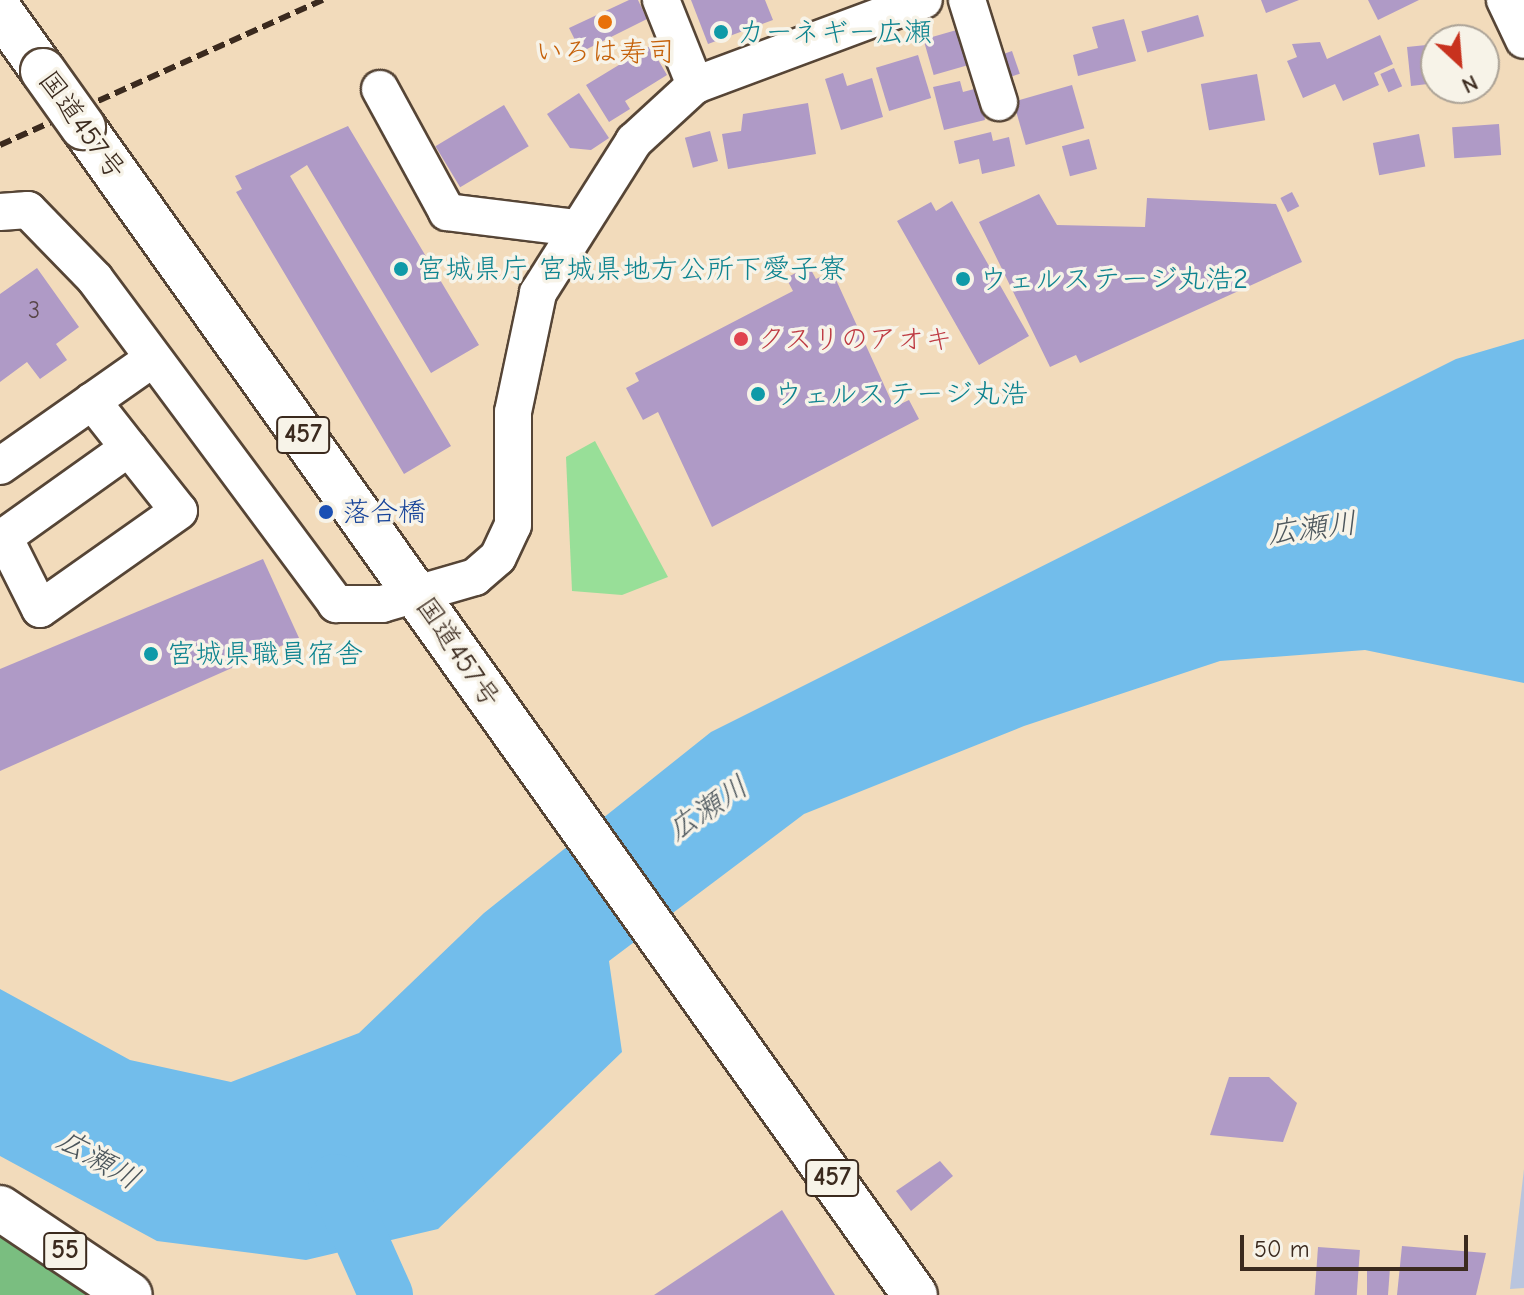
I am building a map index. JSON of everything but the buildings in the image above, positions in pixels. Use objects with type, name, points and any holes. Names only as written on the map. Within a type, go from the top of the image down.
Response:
[{"type":"main road","name":"国道457号","points":[[0,11],[419,594],[521,744],[915,1295]]},
{"type":"main road","name":"55","points":[[0,1208],[130,1295]]},
{"type":"street","points":[[661,0],[695,85]]},
{"type":"street","points":[[0,212],[28,210],[57,238],[336,604],[359,608],[475,577],[498,557],[513,525],[513,412],[538,293],[566,225],[634,141],[695,85],[924,0]]},
{"type":"street","points":[[967,0],[999,102]]},
{"type":"street","points":[[1505,0],[1524,40]]},
{"type":"street","points":[[380,89],[447,212],[566,225]]},
{"type":"street","points":[[0,466],[151,360]]},
{"type":"street","points":[[92,401],[179,511],[40,609],[4,537],[129,448]]},
{"type":"shaded area","points":[[1524,1169],[1524,1288],[1510,1289]]},
{"type":"green space","points":[[595,441],[668,577],[622,595],[572,591],[566,457]]},
{"type":"green space","points":[[0,1230],[90,1295],[0,1295]]},
{"type":"water","name":"広瀬川","points":[[1524,339],[1524,683],[1365,650],[1220,661],[1024,726],[804,814],[609,961],[622,1052],[438,1229],[306,1260],[157,1241],[0,1156],[0,989],[130,1060],[231,1082],[359,1033],[484,913],[711,732],[1456,359]]},
{"type":"waterway","points":[[335,1181],[386,1295]]},
{"type":"railway","points":[[0,145],[323,0]]},
{"type":"place","name":"いろは寿司","points":[[605,22]]},
{"type":"place","name":"カーネギー広瀬","points":[[721,32]]},
{"type":"place","name":"宮城県庁 宮城県地方公所下愛子寮","points":[[401,269]]},
{"type":"place","name":"ウェルステージ丸浩2","points":[[963,279]]},
{"type":"place","name":"クスリのアオキ","points":[[741,339]]},
{"type":"place","name":"ウェルステージ丸浩","points":[[758,394]]},
{"type":"place","name":"落合橋","points":[[326,512]]},
{"type":"place","name":"宮城県職員宿舎","points":[[151,654]]}]
